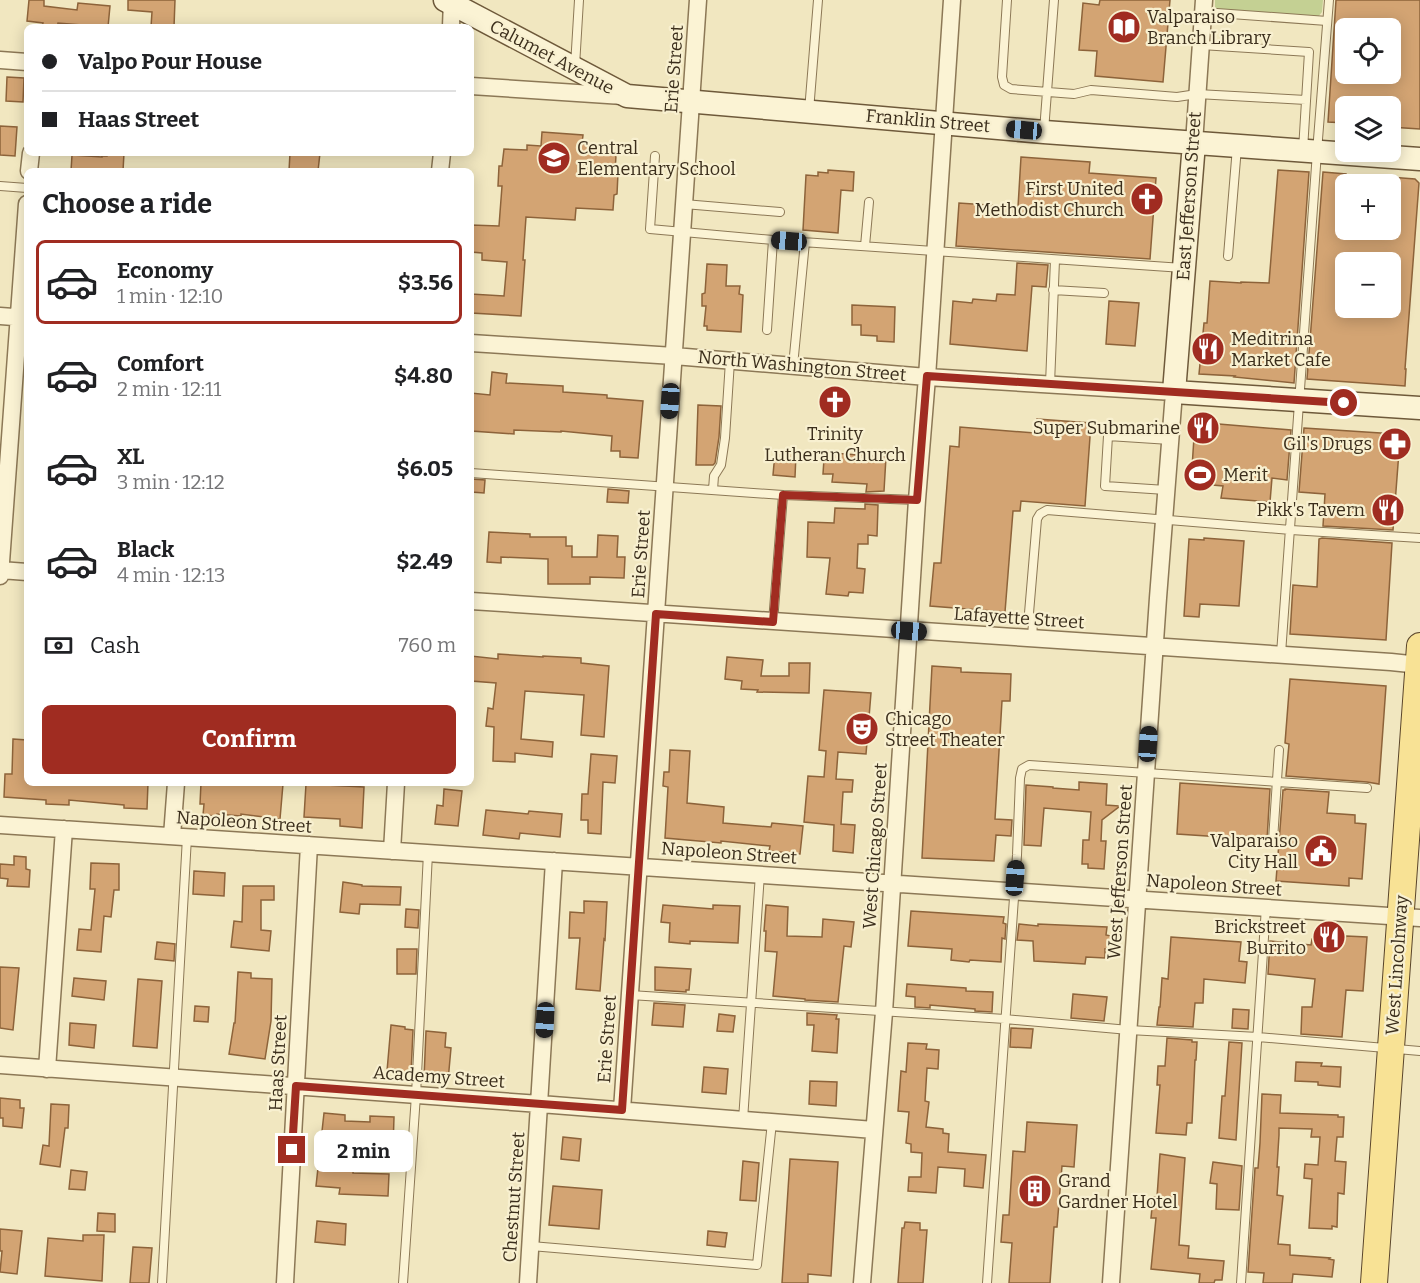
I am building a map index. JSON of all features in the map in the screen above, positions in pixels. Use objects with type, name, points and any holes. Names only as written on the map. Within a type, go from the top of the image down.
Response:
[{"type":"main road","name":"Calumet Avenue","points":[[450,1],[627,96]]},
{"type":"main road","name":"Franklin Street","points":[[627,96],[1044,132],[1420,159]]},
{"type":"main road","name":"East Jefferson Street","points":[[1174,392],[1194,143]]},
{"type":"main road","name":"North Washington Street","points":[[1174,392],[1420,408]]},
{"type":"main road","name":"West Lincolnway","points":[[1374,1283],[1391,1049],[1410,917],[1420,659]]},
{"type":"street","name":"Erie Street","points":[[622,1110],[698,0]]},
{"type":"street","name":"West Chicago Street","points":[[862,1283],[884,1012],[952,0]]},
{"type":"street","points":[[450,1],[450,24]]},
{"type":"street","name":"East Jefferson Street","points":[[1194,143],[1204,6]]},
{"type":"street","points":[[0,60],[24,62]]},
{"type":"street","name":"Franklin Street","points":[[474,86],[627,96]]},
{"type":"street","points":[[0,576],[5,445],[23,317],[24,289]]},
{"type":"street","points":[[0,316],[23,317]]},
{"type":"street","name":"North Washington Street","points":[[474,343],[1174,392]]},
{"type":"street","name":"West Jefferson Street","points":[[1111,1283],[1174,392]]},
{"type":"street","points":[[0,570],[24,572]]},
{"type":"street","name":"Lafayette Street","points":[[474,602],[1391,662],[1420,659]]},
{"type":"street","points":[[176,786],[180,837]]},
{"type":"street","points":[[392,851],[396,786]]},
{"type":"street","name":"Napoleon Street","points":[[0,825],[1410,917]]},
{"type":"street","points":[[47,1069],[64,830]]},
{"type":"street","name":"Haas Street","points":[[285,1283],[309,845]]},
{"type":"street","name":"Chestnut Street","points":[[528,1283],[554,861]]},
{"type":"street","name":"Academy Street","points":[[0,1065],[874,1130]]},
{"type":"lane","points":[[575,70],[579,0]]},
{"type":"lane","points":[[809,111],[818,0]]},
{"type":"lane","points":[[1007,0],[1002,77],[1004,85],[1011,89],[1074,94],[1091,90],[1177,97],[1197,93],[1306,100]]},
{"type":"lane","points":[[1044,132],[1054,0]]},
{"type":"lane","points":[[1281,654],[1299,400],[1310,152],[1329,0]]},
{"type":"lane","points":[[1204,6],[1327,21]]},
{"type":"lane","points":[[1201,45],[1309,52],[1306,100],[1310,152]]},
{"type":"lane","points":[[1228,256],[1237,146]]},
{"type":"lane","points":[[656,156],[650,229],[773,240],[1184,268]]},
{"type":"lane","points":[[0,186],[24,188]]},
{"type":"lane","points":[[864,246],[869,202]]},
{"type":"lane","points":[[684,204],[780,212]]},
{"type":"lane","points":[[767,330],[773,240]]},
{"type":"lane","points":[[793,366],[805,242]]},
{"type":"lane","points":[[1050,384],[1055,260]]},
{"type":"lane","points":[[1053,290],[1104,293]]},
{"type":"lane","points":[[713,490],[714,476],[721,465],[725,438],[730,360]]},
{"type":"lane","points":[[1166,490],[1105,486],[1108,436],[1170,440]]},
{"type":"lane","points":[[474,473],[783,495],[917,500]]},
{"type":"lane","points":[[773,622],[783,495]]},
{"type":"lane","points":[[1032,638],[1033,621],[1029,613],[1029,605],[1037,519],[1047,510],[1420,538]]},
{"type":"lane","points":[[1273,840],[1279,750]]},
{"type":"lane","points":[[987,1283],[1022,769],[1029,765],[1367,788]]},
{"type":"lane","points":[[162,1283],[174,1078],[180,837]]},
{"type":"lane","points":[[403,1283],[416,1095],[428,853]]},
{"type":"lane","points":[[743,1120],[760,874]]},
{"type":"lane","points":[[1240,1283],[1266,908]]},
{"type":"lane","points":[[630,995],[1005,1019],[1420,1051]]},
{"type":"lane","points":[[531,1246],[757,1264],[772,1122]]},
{"type":"green space","points":[[1215,0],[1323,0],[1322,12],[1318,17],[1215,10]]},
{"type":"building","points":[[29,0],[44,0],[44,6],[77,10],[78,3],[110,6],[108,24],[43,24],[27,21]]},
{"type":"building","points":[[128,0],[175,0],[174,24],[151,24],[152,12],[128,10]]},
{"type":"building","name":"Valparaiso Branch Library","points":[[1100,0],[1170,0],[1163,82],[1095,76],[1097,51],[1079,50],[1083,3],[1099,5]]},
{"type":"building","points":[[1336,0],[1420,0],[1420,129],[1401,128],[1401,96],[1335,96],[1335,122],[1328,122]]},
{"type":"building","points":[[7,77],[24,78],[23,102],[6,101]]},
{"type":"building","points":[[0,126],[17,127],[15,156],[0,155]]},
{"type":"building","points":[[542,132],[583,135],[582,144],[597,144],[596,154],[616,155],[617,194],[614,195],[613,210],[576,208],[575,220],[526,217],[521,316],[474,313],[474,294],[504,296],[507,262],[482,260],[482,253],[474,252],[474,225],[499,226],[502,186],[498,186],[499,166],[502,166],[504,149],[527,150],[527,145],[541,146]]},
{"type":"building","points":[[72,156],[124,156],[123,168],[71,168]]},
{"type":"building","points":[[290,156],[320,156],[318,168],[289,168]]},
{"type":"building","points":[[1021,157],[1090,162],[1089,173],[1156,178],[1150,259],[956,246],[959,203],[1018,207]]},
{"type":"building","points":[[828,170],[854,172],[853,191],[841,190],[838,233],[803,230],[806,175],[818,176],[818,172],[828,173]]},
{"type":"building","points":[[1278,170],[1309,172],[1294,383],[1199,374],[1204,323],[1207,323],[1210,281],[1269,283]]},
{"type":"building","points":[[1323,172],[1346,174],[1335,174],[1335,240],[1401,240],[1401,178],[1415,179],[1419,183],[1405,386],[1307,379]]},
{"type":"building","points":[[1017,263],[1048,265],[1046,287],[1032,286],[1027,351],[950,344],[953,301],[972,303],[973,299],[996,301],[997,294],[1015,295]]},
{"type":"building","points":[[707,264],[727,265],[726,286],[740,286],[739,294],[743,295],[741,332],[707,330],[707,326],[704,326],[706,306],[702,306],[702,294],[705,293]]},
{"type":"building","points":[[1109,301],[1139,303],[1135,346],[1106,344]]},
{"type":"building","points":[[852,305],[895,307],[894,342],[877,341],[877,336],[861,335],[861,325],[852,325]]},
{"type":"building","points":[[492,372],[507,374],[506,383],[563,386],[563,392],[607,395],[607,398],[643,401],[638,458],[620,457],[620,451],[611,451],[612,436],[561,431],[514,430],[514,434],[474,431],[474,393],[490,395]]},
{"type":"building","points":[[698,405],[721,406],[719,437],[713,465],[696,465]]},
{"type":"building","points":[[1037,419],[1091,423],[1085,506],[1021,501],[1020,511],[1013,511],[1005,612],[930,606],[934,563],[941,563],[950,446],[959,447],[960,427],[1035,433]]},
{"type":"building","points":[[1195,422],[1291,430],[1287,480],[1272,478],[1270,502],[1221,498],[1223,486],[1191,483]]},
{"type":"building","points":[[1304,428],[1396,434],[1400,438],[1393,530],[1323,526],[1325,494],[1299,492]]},
{"type":"building","points":[[775,453],[796,454],[795,477],[773,475]]},
{"type":"building","points":[[832,453],[886,457],[884,491],[866,492],[867,484],[832,482],[833,474],[823,474],[824,459],[831,459]]},
{"type":"building","points":[[474,479],[485,480],[484,493],[474,492]]},
{"type":"building","points":[[608,489],[629,491],[628,503],[607,502]]},
{"type":"building","points":[[865,504],[878,505],[877,536],[868,535],[868,544],[858,544],[857,568],[865,569],[863,593],[849,592],[848,596],[826,594],[830,558],[807,557],[808,522],[834,523],[835,508],[865,509]]},
{"type":"building","points":[[489,532],[530,534],[530,537],[566,537],[566,546],[572,546],[572,557],[597,557],[598,535],[618,536],[617,557],[625,557],[624,578],[590,577],[590,584],[548,584],[548,559],[501,557],[501,563],[487,562]]},
{"type":"building","points":[[1204,538],[1244,541],[1239,606],[1200,604],[1199,617],[1184,616],[1189,539],[1204,540]]},
{"type":"building","points":[[1319,539],[1392,543],[1386,640],[1290,634],[1293,585],[1317,587]]},
{"type":"building","points":[[498,654],[581,658],[581,663],[609,666],[604,737],[581,735],[584,695],[525,691],[521,739],[553,742],[552,757],[515,753],[515,762],[493,761],[494,727],[486,726],[488,708],[493,709],[496,683],[474,681],[474,656],[498,659]]},
{"type":"building","points":[[727,657],[763,660],[761,676],[789,676],[789,663],[810,663],[809,693],[757,692],[758,690],[741,689],[742,681],[725,679]]},
{"type":"building","points":[[932,666],[961,668],[961,672],[1011,674],[1010,701],[1002,701],[995,819],[1012,820],[1011,836],[996,835],[994,861],[922,858]]},
{"type":"building","points":[[1290,679],[1386,686],[1379,784],[1286,776],[1289,744],[1285,743]]},
{"type":"building","points":[[824,690],[871,693],[866,754],[838,752],[836,779],[853,780],[852,792],[843,792],[841,824],[855,825],[853,853],[833,851],[834,825],[804,822],[808,776],[824,777],[826,751],[819,750]]},
{"type":"building","points":[[13,739],[24,740],[24,786],[148,786],[147,809],[69,800],[69,805],[46,804],[46,800],[4,797],[5,774],[12,774]]},
{"type":"building","points":[[670,750],[690,751],[687,803],[724,807],[723,823],[771,827],[772,823],[803,826],[800,854],[769,851],[770,846],[665,838],[668,787],[663,786],[664,772],[669,772]]},
{"type":"building","points":[[591,754],[617,756],[615,783],[603,782],[601,834],[588,833],[588,820],[581,820],[582,794],[588,794]]},
{"type":"building","points":[[1079,782],[1107,784],[1106,805],[1120,806],[1102,820],[1101,841],[1106,841],[1104,869],[1088,868],[1088,864],[1082,864],[1083,840],[1089,840],[1091,812],[1044,808],[1041,846],[1024,845],[1026,785],[1079,790]]},
{"type":"building","points":[[1180,783],[1270,789],[1267,840],[1177,834]]},
{"type":"building","points":[[201,786],[283,786],[280,819],[241,814],[241,816],[203,815],[204,804],[200,804]]},
{"type":"building","points":[[306,786],[364,787],[362,828],[340,826],[340,819],[304,817]]},
{"type":"building","points":[[444,789],[462,791],[458,826],[435,824],[437,805],[443,806]]},
{"type":"building","name":"Valparaiso City Hall","points":[[1283,790],[1329,792],[1327,813],[1355,815],[1355,823],[1366,824],[1362,879],[1349,878],[1349,886],[1276,881]]},
{"type":"building","points":[[486,810],[562,814],[560,837],[520,833],[519,839],[483,835]]},
{"type":"building","points":[[14,856],[26,857],[26,869],[30,870],[29,887],[7,886],[8,879],[0,878],[0,864],[14,865]]},
{"type":"building","points":[[91,863],[119,864],[119,890],[114,890],[111,917],[104,916],[101,952],[77,950],[79,929],[91,930],[95,889],[90,889]]},
{"type":"building","points":[[194,871],[225,873],[224,896],[193,894]]},
{"type":"building","points":[[343,882],[362,886],[401,887],[400,905],[360,904],[359,914],[340,912]]},
{"type":"building","points":[[243,886],[274,886],[274,900],[261,900],[261,930],[271,931],[269,951],[231,947],[234,921],[242,922]]},
{"type":"building","points":[[584,901],[607,902],[600,991],[576,989],[580,938],[569,938],[570,912],[584,913]]},
{"type":"building","points":[[663,905],[713,909],[713,905],[740,906],[738,943],[669,942],[670,923],[661,922]]},
{"type":"building","points":[[766,905],[788,907],[787,936],[822,937],[823,919],[854,922],[851,947],[844,946],[838,1002],[773,996],[777,952],[765,951]]},
{"type":"building","points":[[406,909],[419,910],[418,928],[405,927]]},
{"type":"building","points":[[911,911],[1004,917],[1005,939],[1002,938],[1001,962],[951,960],[952,949],[908,946]]},
{"type":"building","points":[[1019,924],[1107,927],[1106,935],[1111,936],[1111,950],[1105,949],[1105,958],[1086,957],[1085,964],[1034,961],[1033,941],[1017,940]]},
{"type":"building","points":[[1346,936],[1367,937],[1363,991],[1346,990],[1342,1037],[1301,1034],[1302,1007],[1312,1007],[1315,979],[1268,974],[1270,941],[1311,945],[1312,939],[1323,940],[1324,937],[1345,939]]},
{"type":"building","points":[[1171,937],[1241,942],[1239,961],[1247,962],[1245,983],[1204,979],[1203,1003],[1195,1003],[1193,1027],[1157,1025],[1162,978],[1168,979]]},
{"type":"building","points":[[157,942],[175,944],[174,961],[155,959]]},
{"type":"building","points":[[397,949],[417,949],[416,974],[397,974]]},
{"type":"building","points":[[0,967],[19,968],[13,1030],[0,1028]]},
{"type":"building","points":[[655,967],[691,969],[689,990],[686,992],[655,990]]},
{"type":"building","points":[[238,972],[251,973],[251,978],[272,979],[271,1021],[265,1059],[229,1054],[235,1023]]},
{"type":"building","points":[[74,978],[106,981],[104,1000],[72,996]]},
{"type":"building","points":[[138,979],[162,981],[157,1048],[133,1046]]},
{"type":"building","points":[[907,984],[993,992],[992,1012],[930,1005],[930,1008],[915,1007],[915,997],[906,996]]},
{"type":"building","points":[[1073,994],[1107,997],[1104,1021],[1071,1018]]},
{"type":"building","points":[[654,1003],[685,1005],[683,1027],[652,1025]]},
{"type":"building","points":[[195,1006],[209,1007],[208,1022],[194,1021]]},
{"type":"building","points":[[1233,1009],[1249,1010],[1248,1029],[1232,1028]]},
{"type":"building","points":[[807,1013],[837,1015],[836,1019],[839,1019],[837,1053],[812,1051],[814,1025],[807,1025]]},
{"type":"building","points":[[719,1014],[735,1016],[733,1032],[717,1031]]},
{"type":"building","points":[[70,1023],[96,1025],[94,1048],[69,1045]]},
{"type":"building","points":[[391,1025],[413,1030],[411,1074],[387,1071]]},
{"type":"building","points":[[1011,1028],[1033,1029],[1031,1048],[1010,1047]]},
{"type":"building","points":[[426,1031],[446,1033],[445,1047],[451,1048],[448,1081],[424,1078]]},
{"type":"building","points":[[1167,1038],[1197,1042],[1192,1123],[1187,1123],[1186,1135],[1156,1133],[1160,1085],[1157,1085],[1158,1066],[1165,1066]]},
{"type":"building","points":[[1229,1042],[1242,1043],[1236,1140],[1219,1138]]},
{"type":"building","points":[[908,1043],[927,1044],[926,1049],[939,1050],[938,1069],[927,1068],[925,1101],[929,1102],[926,1127],[943,1129],[943,1133],[949,1134],[948,1152],[986,1155],[983,1188],[964,1186],[965,1169],[938,1167],[936,1193],[908,1191],[909,1177],[921,1177],[922,1153],[911,1152],[911,1144],[906,1143],[909,1112],[898,1111],[901,1071],[906,1072]]},
{"type":"building","points":[[1296,1062],[1322,1063],[1321,1066],[1341,1067],[1340,1087],[1318,1085],[1318,1082],[1295,1081]]},
{"type":"building","points":[[704,1067],[728,1069],[726,1094],[702,1092]]},
{"type":"building","points":[[810,1081],[837,1082],[836,1106],[809,1104]]},
{"type":"building","points":[[1262,1094],[1281,1095],[1280,1113],[1344,1117],[1343,1137],[1337,1137],[1335,1161],[1346,1162],[1344,1194],[1338,1193],[1337,1227],[1332,1226],[1332,1229],[1309,1228],[1312,1179],[1304,1178],[1305,1164],[1318,1165],[1320,1137],[1311,1137],[1312,1129],[1279,1128],[1277,1195],[1283,1196],[1278,1244],[1290,1245],[1290,1255],[1334,1260],[1332,1277],[1293,1274],[1292,1283],[1263,1283],[1264,1273],[1248,1272],[1255,1168],[1258,1168],[1260,1143]]},
{"type":"building","points":[[0,1098],[20,1100],[20,1108],[24,1108],[22,1128],[3,1126],[3,1118],[0,1118]]},
{"type":"building","points":[[51,1104],[69,1105],[68,1128],[65,1128],[60,1167],[40,1164],[43,1145],[49,1146]]},
{"type":"building","points":[[324,1113],[345,1115],[345,1121],[370,1122],[370,1116],[394,1117],[393,1148],[356,1146],[353,1173],[389,1174],[388,1196],[339,1194],[340,1188],[316,1186]]},
{"type":"building","name":"Grand Gardner Hotel","points":[[1027,1122],[1077,1125],[1074,1167],[1062,1166],[1050,1283],[1009,1283],[1012,1243],[1001,1242],[1003,1215],[1009,1215],[1013,1151],[1025,1152]]},
{"type":"building","points":[[563,1137],[581,1139],[579,1161],[561,1159]]},
{"type":"building","points":[[1160,1154],[1185,1158],[1179,1245],[1189,1246],[1188,1258],[1224,1261],[1222,1280],[1215,1280],[1214,1283],[1199,1283],[1200,1274],[1151,1269],[1156,1218],[1151,1218],[1153,1197],[1157,1197]]},
{"type":"building","points":[[790,1159],[838,1162],[831,1276],[808,1274],[808,1283],[782,1283]]},
{"type":"building","points":[[743,1161],[759,1163],[756,1201],[740,1200]]},
{"type":"building","points":[[1213,1162],[1242,1166],[1239,1210],[1216,1209],[1217,1184],[1210,1183]]},
{"type":"building","points":[[71,1170],[87,1172],[85,1190],[69,1189]]},
{"type":"building","points":[[553,1186],[602,1190],[599,1229],[549,1225]]},
{"type":"building","points":[[98,1213],[115,1214],[115,1232],[97,1231]]},
{"type":"building","points":[[317,1221],[346,1224],[345,1245],[315,1242]]},
{"type":"building","points":[[905,1222],[920,1223],[920,1230],[927,1230],[923,1283],[898,1283],[902,1228]]},
{"type":"building","points":[[0,1229],[22,1231],[17,1274],[0,1272],[2,1251],[0,1251]]},
{"type":"building","points":[[708,1231],[727,1233],[725,1247],[707,1245]]},
{"type":"building","points":[[83,1235],[104,1235],[102,1281],[45,1276],[48,1238],[83,1241]]},
{"type":"building","points":[[133,1247],[152,1248],[149,1283],[130,1283]]},
{"type":"place","name":"Valparaiso Branch Library","points":[[1124,27]]},
{"type":"place","name":"Central Elementary School","points":[[554,158]]},
{"type":"place","name":"First United Methodist Church","points":[[1147,199]]},
{"type":"place","name":"Meditrina Market Cafe","points":[[1208,349]]},
{"type":"place","name":"Trinity Lutheran Church","points":[[835,402]]},
{"type":"place","name":"Super Submarine","points":[[1203,428]]},
{"type":"place","name":"Gil's Drugs","points":[[1395,444]]},
{"type":"place","name":"Merit","points":[[1200,475]]},
{"type":"place","name":"Pikk's Tavern","points":[[1388,510]]},
{"type":"place","name":"Chicago Street Theater","points":[[862,729]]},
{"type":"place","name":"Valparaiso City Hall","points":[[1321,851]]},
{"type":"place","name":"Brickstreet Burrito","points":[[1329,937]]},
{"type":"place","name":"Grand Gardner Hotel","points":[[1035,1191]]},
{"type":"route","points":[[292,1150],[296,1086],[622,1110],[656,614],[773,622],[783,495],[917,500],[927,376],[1344,403]]}]
